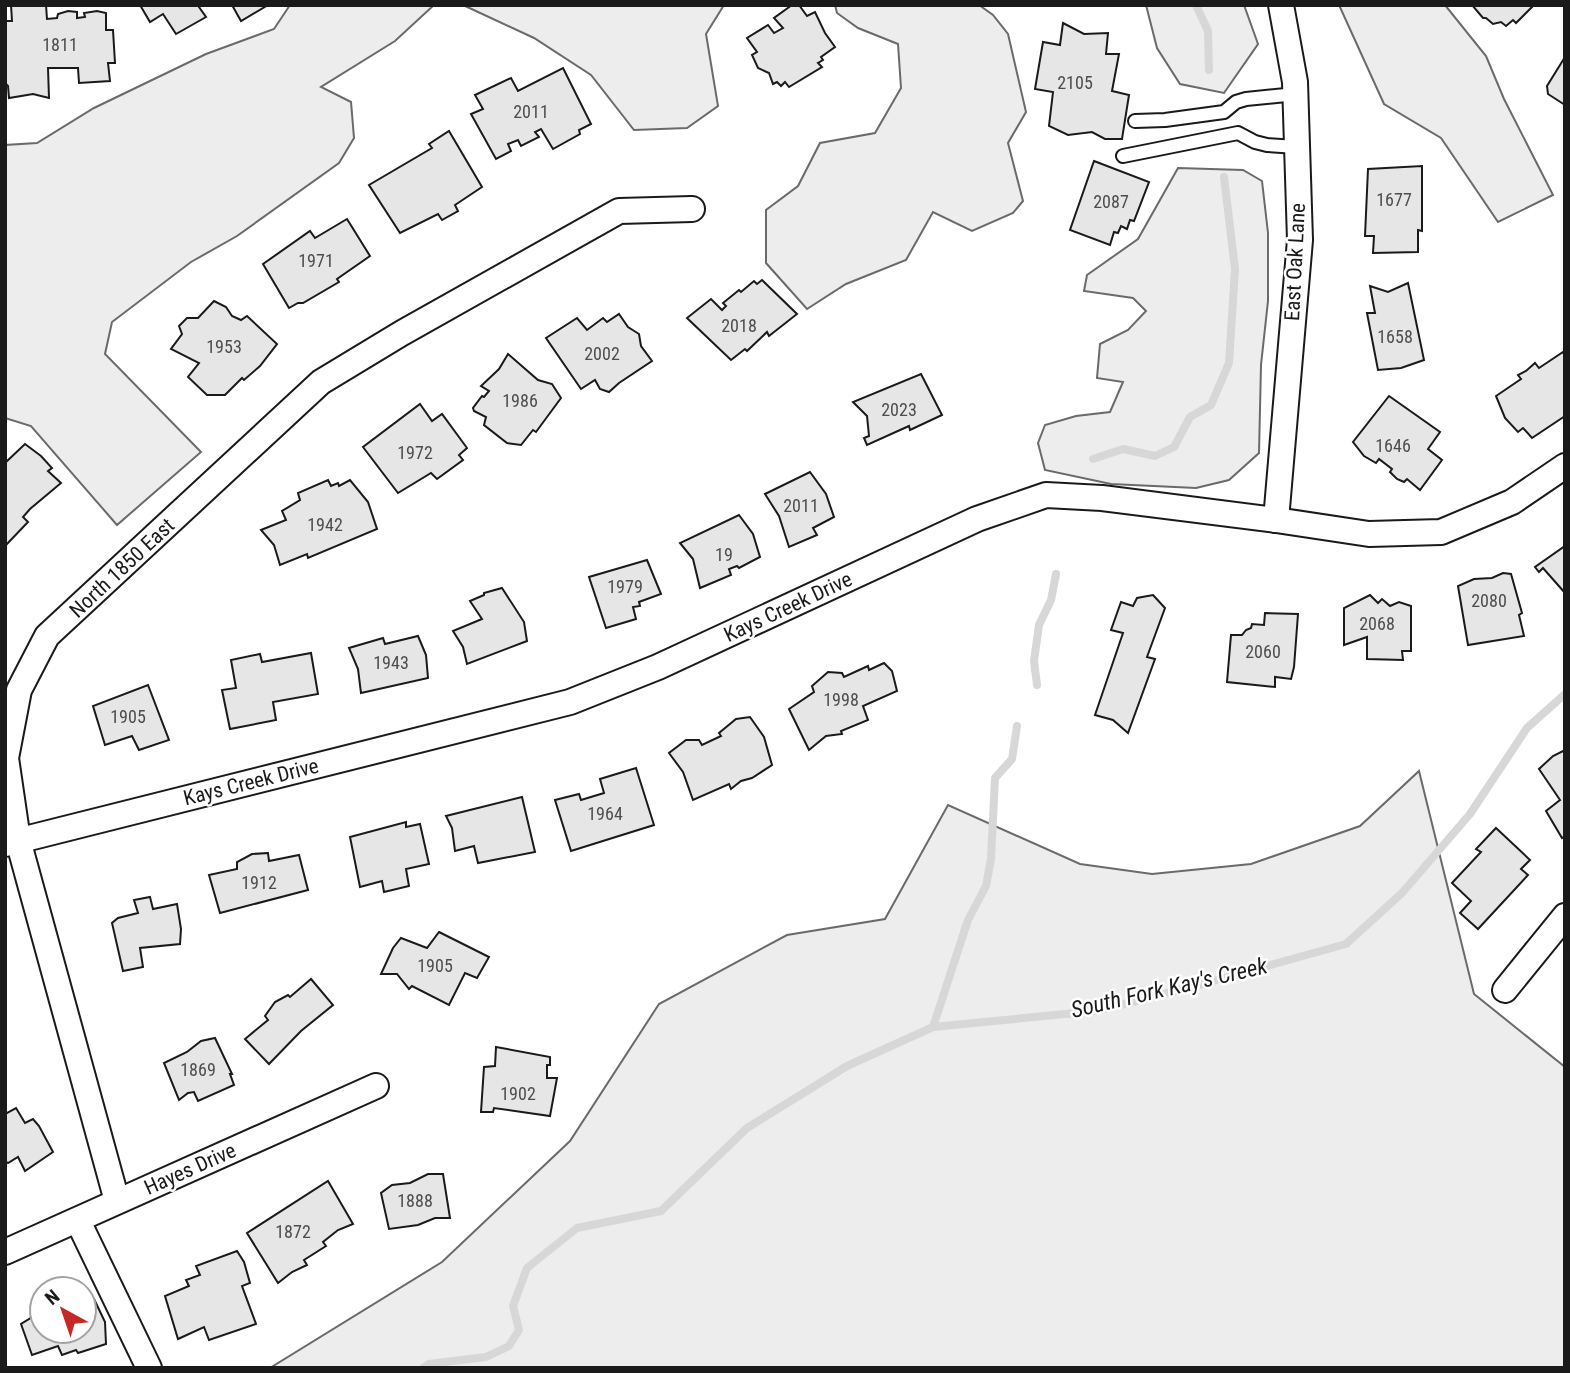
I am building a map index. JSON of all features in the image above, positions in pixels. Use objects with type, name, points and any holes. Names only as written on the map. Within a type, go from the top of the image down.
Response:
[{"type":"street","name":"East Oak Lane","points":[[1276,520],[1300,240],[1296,94],[1281,5]]},
{"type":"street","name":"North 1850 East","points":[[117,1201],[12,842],[6,758],[19,690],[47,636],[321,383],[401,333],[620,211],[692,209]]},
{"type":"street","name":"Kays Creek Drive","points":[[12,842],[570,702],[658,667],[976,519],[1046,495],[1102,498],[1369,534],[1441,531],[1512,502],[1565,466]]},
{"type":"street","points":[[1505,990],[1565,916]]},
{"type":"street","name":"Hayes Drive","points":[[5,1252],[376,1086]]},
{"type":"street","points":[[78,1221],[149,1368]]},
{"type":"lane","points":[[1135,121],[1224,112],[1236,102],[1245,99],[1296,94]]},
{"type":"lane","points":[[1123,156],[1238,133],[1255,142],[1297,147]]},
{"type":"shaded area","points":[[290,5],[434,5],[395,41],[321,87],[351,102],[354,138],[339,163],[237,236],[191,262],[112,322],[105,354],[201,452],[117,525],[31,426],[5,418],[5,145],[37,143],[94,108],[206,54],[274,29]]},
{"type":"shaded area","points":[[463,5],[724,5],[706,34],[718,106],[687,128],[634,130],[591,75],[534,38]]},
{"type":"shaded area","points":[[835,5],[979,5],[993,15],[1008,34],[1026,112],[1008,143],[1023,201],[1013,213],[972,231],[933,212],[906,260],[846,284],[807,309],[766,263],[766,210],[798,186],[820,143],[875,133],[901,88],[898,44],[858,28],[837,13]]},
{"type":"shaded area","points":[[1146,5],[1244,5],[1258,44],[1224,93],[1180,84],[1157,48]]},
{"type":"shaded area","points":[[1339,5],[1445,5],[1486,56],[1504,99],[1553,195],[1498,222],[1441,138],[1384,104]]},
{"type":"shaded area","points":[[1178,168],[1243,170],[1262,181],[1268,233],[1268,301],[1261,365],[1259,453],[1229,480],[1196,488],[1111,484],[1045,470],[1038,443],[1045,425],[1076,416],[1110,412],[1123,382],[1097,378],[1100,344],[1128,330],[1146,311],[1133,298],[1084,291],[1087,275],[1138,239]]},
{"type":"shaded area","points":[[1419,771],[1474,994],[1565,1067],[1565,1368],[270,1368],[442,1262],[570,1141],[659,1004],[787,935],[885,919],[948,805],[1080,864],[1152,874],[1251,864],[1360,826]]},
{"type":"building","points":[[11,5],[46,5],[47,19],[57,18],[58,14],[68,11],[77,12],[77,18],[85,17],[84,13],[106,13],[106,30],[113,30],[115,63],[108,63],[110,81],[79,83],[78,68],[48,68],[49,98],[33,94],[9,98],[8,86],[5,83],[5,21],[12,21]]},
{"type":"building","points":[[140,5],[202,5],[199,7],[206,17],[176,34],[163,14],[150,22]]},
{"type":"building","points":[[232,5],[268,5],[241,21]]},
{"type":"building","points":[[792,5],[799,5],[807,16],[815,12],[835,47],[821,57],[823,60],[818,63],[822,67],[789,87],[785,82],[781,86],[777,82],[773,84],[769,73],[758,68],[752,55],[757,52],[747,38],[768,25],[774,33],[783,28],[774,18]]},
{"type":"building","points":[[1472,5],[1534,5],[1516,23],[1513,20],[1506,26],[1501,22],[1493,24],[1483,18]]},
{"type":"building","points":[[1063,23],[1084,34],[1108,33],[1106,54],[1119,54],[1112,91],[1129,95],[1122,139],[1105,139],[1092,132],[1068,135],[1049,126],[1053,92],[1035,89],[1043,42],[1060,45]]},
{"type":"building","points":[[1565,57],[1565,105],[1548,94],[1547,86]]},
{"type":"building","points":[[563,68],[591,124],[579,130],[580,134],[553,149],[541,129],[535,132],[539,137],[521,146],[518,140],[508,144],[511,151],[496,159],[471,114],[483,109],[475,95],[511,78],[518,91]]},
{"type":"building","points":[[449,131],[482,187],[455,205],[458,211],[442,220],[438,214],[400,233],[369,185],[432,148],[429,144]]},
{"type":"building","points":[[1094,161],[1149,182],[1134,221],[1130,220],[1127,229],[1121,226],[1118,233],[1114,232],[1110,245],[1070,230]]},
{"type":"building","points":[[1422,166],[1422,231],[1418,230],[1418,252],[1373,253],[1374,236],[1365,236],[1368,169]]},
{"type":"building","points":[[347,219],[370,256],[337,279],[339,282],[289,308],[263,264],[310,231],[315,238]]},
{"type":"building","points":[[762,280],[797,314],[769,336],[767,332],[747,351],[745,349],[731,360],[687,318],[711,299],[722,310],[726,306],[723,303],[739,290],[741,292],[754,281],[757,284]]},
{"type":"building","points":[[1408,283],[1424,360],[1401,368],[1378,370],[1367,313],[1375,313],[1370,286],[1388,292]]},
{"type":"building","points":[[214,301],[226,307],[232,316],[241,320],[247,316],[277,344],[260,366],[244,380],[242,378],[225,395],[207,395],[188,377],[199,363],[171,349],[182,334],[179,326],[187,318],[198,318]]},
{"type":"building","points":[[619,314],[628,327],[639,334],[641,346],[652,361],[609,392],[600,389],[595,380],[581,389],[546,338],[577,318],[587,330],[603,318],[607,322]]},
{"type":"building","points":[[1563,352],[1565,416],[1532,438],[1523,428],[1518,432],[1505,418],[1496,396],[1521,379],[1518,375],[1535,363],[1539,368]]},
{"type":"building","points":[[508,354],[538,380],[552,384],[561,398],[536,432],[533,430],[521,445],[507,443],[484,425],[486,417],[473,408],[489,391],[481,386],[499,369]]},
{"type":"building","points":[[921,374],[942,415],[867,445],[864,438],[869,436],[867,416],[853,402]]},
{"type":"building","points":[[1389,396],[1440,432],[1428,449],[1442,460],[1420,490],[1407,479],[1404,482],[1397,479],[1390,472],[1392,469],[1379,459],[1376,463],[1364,456],[1353,442]]},
{"type":"building","points":[[420,404],[432,421],[442,414],[467,448],[459,455],[463,460],[437,479],[431,473],[398,493],[363,447]]},
{"type":"building","points":[[25,444],[41,456],[52,468],[48,471],[61,483],[30,509],[23,517],[28,522],[6,545],[5,463]]},
{"type":"building","points":[[810,472],[826,494],[834,517],[813,528],[817,535],[789,547],[779,516],[765,494]]},
{"type":"building","points":[[328,480],[331,486],[338,483],[339,486],[350,480],[368,502],[377,529],[308,558],[307,554],[280,565],[274,545],[261,530],[286,520],[282,511],[300,500],[298,493]]},
{"type":"building","points":[[739,515],[753,534],[760,557],[739,568],[737,566],[729,569],[731,575],[700,588],[693,559],[680,543]]},
{"type":"building","points":[[1565,546],[1565,593],[1543,568],[1539,572],[1535,567]]},
{"type":"building","points":[[647,560],[661,594],[633,607],[636,619],[606,628],[589,577]]},
{"type":"building","points":[[1503,573],[1511,574],[1522,613],[1519,615],[1524,636],[1468,645],[1458,586],[1474,579],[1492,578]]},
{"type":"building","points":[[502,588],[524,622],[527,641],[467,664],[463,647],[453,631],[482,619],[470,601],[484,593]]},
{"type":"building","points":[[1153,595],[1165,608],[1147,657],[1155,659],[1128,733],[1113,720],[1095,715],[1123,633],[1111,630],[1121,602],[1133,606],[1137,598]]},
{"type":"building","points":[[1370,595],[1378,603],[1382,599],[1390,606],[1399,602],[1411,606],[1411,651],[1402,651],[1403,660],[1367,659],[1367,637],[1344,645],[1344,608]]},
{"type":"building","points":[[1265,613],[1298,614],[1291,679],[1275,677],[1275,687],[1227,682],[1231,635],[1242,635],[1252,624],[1264,625]]},
{"type":"building","points":[[418,636],[426,655],[428,678],[361,693],[358,669],[349,648],[383,638],[385,644]]},
{"type":"building","points":[[311,653],[318,694],[273,702],[276,720],[230,729],[222,690],[236,688],[231,660],[260,654],[262,662]]},
{"type":"building","points":[[884,663],[892,671],[897,691],[863,706],[868,720],[841,731],[842,734],[826,736],[809,750],[789,709],[814,692],[812,686],[828,672],[842,673],[844,677],[868,666],[869,670]]},
{"type":"building","points":[[148,685],[169,740],[139,750],[132,736],[105,745],[93,706]]},
{"type":"building","points":[[750,717],[764,737],[772,765],[731,789],[729,784],[693,800],[683,772],[669,753],[686,740],[699,740],[702,745],[721,736],[719,733],[736,719]]},
{"type":"building","points":[[1563,751],[1565,836],[1562,838],[1546,811],[1560,800],[1539,769]]},
{"type":"building","points":[[636,768],[654,825],[571,851],[555,800],[579,794],[581,800],[604,793],[600,779]]},
{"type":"building","points":[[522,797],[535,852],[478,863],[474,846],[455,851],[452,828],[446,816]]},
{"type":"building","points":[[406,822],[406,827],[420,824],[429,864],[406,869],[409,886],[384,892],[382,881],[360,887],[350,837]]},
{"type":"building","points":[[1496,828],[1530,860],[1521,869],[1528,875],[1478,929],[1460,913],[1471,901],[1452,883],[1481,852],[1476,849]]},
{"type":"building","points":[[268,853],[269,861],[299,855],[308,890],[220,913],[209,875],[237,869],[237,862],[252,854]]},
{"type":"building","points":[[150,897],[153,909],[177,904],[181,929],[180,944],[140,948],[143,967],[123,971],[112,923],[118,918],[138,913],[134,900]]},
{"type":"building","points":[[439,932],[489,957],[477,978],[465,973],[449,1005],[412,986],[409,989],[397,974],[381,974],[393,948],[401,938],[427,948]]},
{"type":"building","points":[[311,979],[333,1005],[301,1031],[269,1064],[245,1039],[268,1020],[265,1016],[275,1002],[288,995],[290,997]]},
{"type":"building","points":[[215,1038],[232,1074],[234,1085],[198,1101],[194,1092],[179,1100],[164,1063],[187,1052],[201,1041]]},
{"type":"building","points":[[496,1047],[550,1057],[547,1078],[557,1078],[550,1116],[494,1108],[493,1112],[481,1112],[484,1067],[495,1066]]},
{"type":"building","points":[[16,1108],[25,1123],[33,1119],[39,1126],[53,1152],[25,1171],[18,1157],[8,1163],[5,1161],[5,1114]]},
{"type":"building","points":[[428,1174],[443,1174],[450,1218],[435,1218],[418,1225],[389,1229],[381,1193],[392,1185],[410,1183]]},
{"type":"building","points":[[328,1181],[353,1224],[338,1230],[323,1242],[326,1246],[304,1260],[307,1265],[278,1283],[247,1233]]},
{"type":"building","points":[[237,1251],[244,1262],[250,1283],[242,1286],[256,1324],[209,1340],[204,1327],[178,1339],[165,1296],[189,1286],[186,1280],[200,1275],[196,1266]]},
{"type":"building","points":[[98,1307],[105,1322],[106,1344],[62,1355],[58,1346],[32,1355],[28,1345],[98,1345]]},
{"type":"building","points":[[28,1320],[28,1344],[21,1324]]},
{"type":"waterway","points":[[1196,5],[1208,31],[1209,70]]},
{"type":"waterway","points":[[1093,459],[1123,449],[1155,456],[1174,447],[1190,417],[1211,405],[1229,363],[1235,269],[1224,177]]},
{"type":"waterway","points":[[1037,685],[1034,661],[1039,625],[1051,600],[1056,574]]},
{"type":"waterway","name":"South Fork Kay's Creek","points":[[423,1368],[429,1364],[486,1357],[509,1346],[519,1330],[513,1306],[527,1268],[577,1228],[661,1211],[747,1128],[847,1066],[933,1027],[1096,1011],[1346,944],[1402,893],[1470,814],[1527,728],[1565,694]]},
{"type":"waterway","points":[[933,1027],[968,920],[986,886],[991,859],[995,778],[1012,759],[1017,726]]}]
